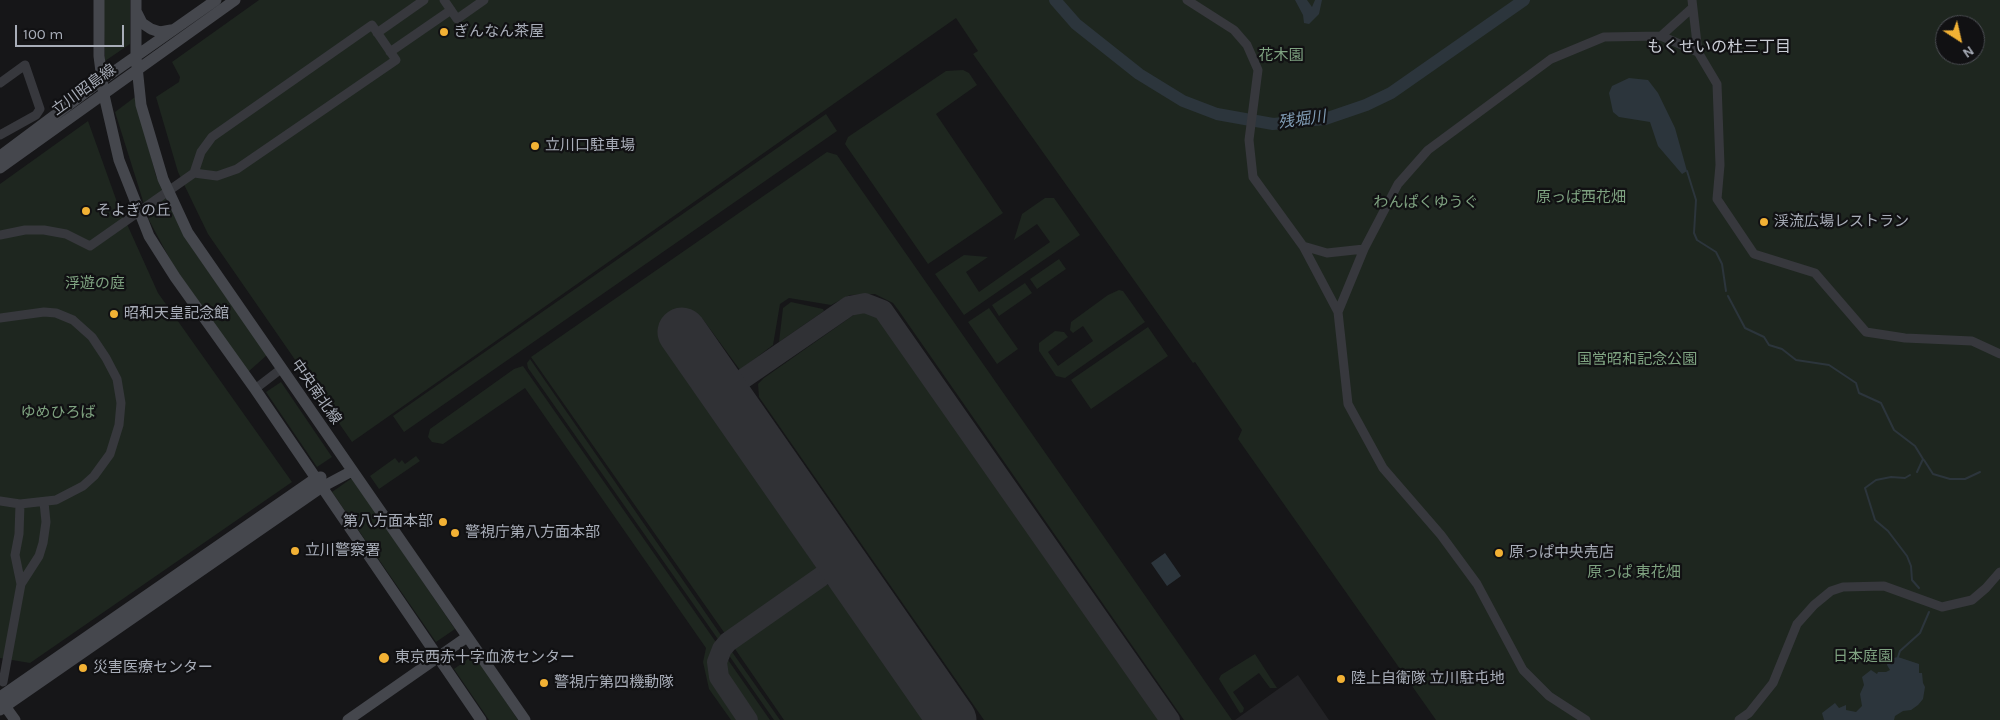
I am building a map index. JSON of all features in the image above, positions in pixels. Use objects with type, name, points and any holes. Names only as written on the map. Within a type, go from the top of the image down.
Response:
[{"type":"main road","points":[[99,0],[99,39],[104,95],[119,160],[149,236],[175,277],[255,389],[481,720]]},
{"type":"main road","name":"中央南北線","points":[[136,0],[136,57],[141,105],[162,179],[178,213],[203,257],[525,720]]},
{"type":"main road","name":"立川昭島線","points":[[0,156],[102,80],[216,0]]},
{"type":"main road","name":"立川昭島線","points":[[0,168],[235,0]]},
{"type":"main road","points":[[137,13],[142,23],[151,29],[160,32],[173,30]]},
{"type":"main road","points":[[1,706],[319,482],[352,471]]},
{"type":"main road","points":[[348,720],[467,637]]},
{"type":"main road","points":[[1,706],[2,720]]},
{"type":"main road","points":[[1,706],[15,720]]},
{"type":"street","points":[[377,33],[424,0]]},
{"type":"street","points":[[444,0],[457,19],[484,0]]},
{"type":"street","points":[[1187,0],[1220,19],[1234,30],[1247,45],[1258,70],[1249,140],[1253,177],[1303,246],[1338,312],[1348,404],[1383,468],[1442,535],[1477,584],[1523,670],[1549,696],[1586,720]]},
{"type":"street","points":[[1661,36],[1691,4]]},
{"type":"street","points":[[1691,4],[1698,52],[1717,84],[1720,165],[1717,198],[1738,233],[1754,254],[1815,273],[1866,332],[1905,338],[1972,341],[2000,354]]},
{"type":"street","points":[[390,52],[451,10]]},
{"type":"street","points":[[0,235],[25,230],[44,230],[66,234],[90,246],[192,175],[201,152],[212,137],[372,26],[396,60],[237,170],[218,176],[192,175]]},
{"type":"street","points":[[1338,312],[1364,249],[1398,184],[1428,150],[1551,58],[1604,37],[1661,36],[1698,52]]},
{"type":"street","points":[[0,83],[25,65],[40,109],[36,115],[0,135]]},
{"type":"street","points":[[1303,246],[1327,253],[1364,249]]},
{"type":"street","points":[[0,318],[50,312],[73,320],[92,337],[117,379],[122,403],[110,454],[94,476],[83,486],[69,495],[44,502],[20,504],[0,501]]},
{"type":"street","points":[[255,389],[282,369]]},
{"type":"street","points":[[21,584],[38,556],[43,543],[46,522],[44,502]]},
{"type":"street","points":[[3,682],[21,584],[16,555],[20,504]]},
{"type":"street","points":[[1739,720],[1749,713],[1773,683],[1797,624],[1814,605],[1836,588],[1884,586],[1942,607],[1972,600],[2000,572]]},
{"type":"shaded area","points":[[1295,0],[1307,0],[1312,7],[1315,0],[1322,0],[1319,14],[1309,24],[1304,23],[1303,15]]},
{"type":"shaded area","points":[[1629,78],[1648,80],[1658,93],[1675,128],[1687,171],[1682,174],[1658,146],[1650,122],[1619,117],[1613,112],[1609,93],[1612,86]]},
{"type":"shaded area","points":[[1165,553],[1181,576],[1167,586],[1151,563]]},
{"type":"shaded area","points":[[1898,657],[1919,664],[1919,673],[1922,673],[1925,687],[1923,699],[1918,705],[1895,716],[1894,720],[1824,720],[1822,713],[1835,703],[1839,708],[1846,705],[1846,710],[1856,712],[1862,706],[1860,694],[1864,685],[1862,677],[1871,670],[1877,674],[1878,672],[1890,670],[1887,665],[1889,659]]},
{"type":"shaded area","points":[[1298,675],[1329,720],[1235,720]]},
{"type":"green space","points":[[103,0],[130,0],[130,44],[105,61]]},
{"type":"green space","name":"国営昭和記念公園","points":[[259,0],[2000,0],[2000,720],[1436,720],[1238,439],[1242,430],[1195,362],[1193,363],[973,54],[978,51],[956,18],[352,442],[208,234],[178,172],[156,97],[179,82],[180,77],[172,62]]},
{"type":"green space","points":[[963,70],[969,73],[977,85],[936,114],[1003,213],[928,264],[845,144],[848,137],[946,71]]},
{"type":"green space","points":[[135,97],[156,176],[170,208],[194,251],[267,355],[248,372],[173,265],[149,220],[115,112]]},
{"type":"green space","points":[[826,114],[837,131],[404,432],[393,416]]},
{"type":"green space","points":[[88,121],[117,202],[158,293],[292,482],[30,663],[0,658],[0,184]]},
{"type":"green space","points":[[827,152],[837,155],[1232,720],[1184,720],[899,311],[893,303],[875,294],[850,295],[831,305],[789,298],[780,304],[773,345],[740,370],[702,318],[664,344],[818,570],[814,577],[728,638],[531,357]]},
{"type":"green space","points":[[1045,198],[1054,198],[1080,235],[964,315],[935,274],[964,255],[988,257],[966,272],[979,292],[1050,242],[1037,224],[1014,240],[1022,214]]},
{"type":"green space","points":[[1059,259],[1066,269],[1037,289],[1030,279]]},
{"type":"green space","points":[[1025,283],[1032,293],[999,316],[992,305]]},
{"type":"green space","points":[[1119,290],[1123,291],[1145,322],[1065,378],[1056,376],[1039,351],[1039,343],[1055,331],[1064,332],[1068,337],[1048,352],[1058,366],[1093,341],[1083,326],[1073,333],[1070,330],[1071,322],[1108,295]]},
{"type":"green space","points":[[791,302],[823,309],[824,311],[779,342],[783,308]]},
{"type":"green space","points":[[989,308],[1018,349],[997,364],[968,322]]},
{"type":"green space","points":[[862,312],[878,316],[884,322],[1160,720],[984,720],[759,397],[758,384],[764,378],[855,314]]},
{"type":"green space","points":[[1148,327],[1168,356],[1091,409],[1071,380]]},
{"type":"green space","points":[[530,359],[725,641],[722,645],[528,368],[527,363]]},
{"type":"green space","points":[[523,366],[720,648],[715,664],[717,678],[721,688],[744,720],[731,720],[709,689],[703,662],[706,648],[525,388],[443,444],[432,442],[428,437],[430,429],[514,369]]},
{"type":"green space","points":[[281,382],[332,457],[317,467],[266,392]]},
{"type":"green space","points":[[416,456],[420,461],[379,489],[370,476],[395,458],[399,463],[402,460],[405,464]]},
{"type":"green space","points":[[352,478],[455,629],[436,642],[332,492]]},
{"type":"green space","points":[[824,584],[834,590],[924,720],[784,720],[733,646]]},
{"type":"green space","points":[[730,649],[780,720],[774,720],[728,654]]},
{"type":"green space","points":[[475,654],[518,720],[489,720],[454,669]]},
{"type":"green space","points":[[1255,654],[1277,688],[1270,688],[1259,673],[1233,692],[1244,708],[1243,712],[1240,713],[1219,679],[1221,675]]},
{"type":"green space","points":[[726,657],[770,720],[756,720],[728,678],[725,666]]},
{"type":"waterway","name":"残堀川","points":[[1055,0],[1076,24],[1139,74],[1183,101],[1217,114],[1273,124],[1325,119],[1366,105],[1391,93],[1524,0]]},
{"type":"waterway","points":[[1687,171],[1696,200],[1694,233],[1697,240],[1716,252],[1722,264],[1726,291]]},
{"type":"waterway","points":[[1728,296],[1745,328],[1764,337],[1769,345],[1782,349],[1796,360],[1829,365],[1856,383],[1859,393],[1881,403],[1894,430],[1915,446],[1923,459],[1917,472]]},
{"type":"waterway","points":[[1924,460],[1933,474],[1950,479],[1965,479],[1980,472]]},
{"type":"waterway","points":[[1910,475],[1905,478],[1891,477],[1876,480],[1865,488],[1875,520],[1888,531],[1907,556],[1911,566],[1912,580],[1919,588]]},
{"type":"waterway","points":[[1898,657],[1900,651],[1920,633],[1929,612]]},
{"type":"taxiway","points":[[724,392],[849,306],[865,303],[883,310],[1170,720]]},
{"type":"taxiway","points":[[748,720],[719,677],[717,662],[722,649],[728,642],[842,562]]},
{"type":"runway","points":[[682,332],[952,720]]},
{"type":"place","name":"ぎんなん茶屋","points":[[444,32]]},
{"type":"place","name":"立川口駐車場","points":[[535,146]]},
{"type":"place","name":"そよぎの丘","points":[[86,211]]},
{"type":"place","name":"渓流広場レストラン","points":[[1764,222]]},
{"type":"place","name":"昭和天皇記念館","points":[[114,314]]},
{"type":"place","name":"第八方面本部","points":[[443,522]]},
{"type":"place","name":"警視庁第八方面本部","points":[[455,533]]},
{"type":"place","name":"立川警察署","points":[[295,551]]},
{"type":"place","name":"原っぱ中央売店","points":[[1499,553]]},
{"type":"place","name":"東京西赤十字血液センター","points":[[384,658]]},
{"type":"place","name":"災害医療センター","points":[[83,668]]},
{"type":"place","name":"陸上自衛隊 立川駐屯地","points":[[1341,679]]},
{"type":"place","name":"警視庁第四機動隊","points":[[544,683]]},
{"type":"district","name":"もくせいの杜三丁目","points":[[1719,47]]},
{"type":"park label","name":"花木園","points":[[1281,56]]},
{"type":"park label","name":"原っぱ西花畑","points":[[1581,198]]},
{"type":"park label","name":"わんぱくゆうぐ","points":[[1426,203]]},
{"type":"park label","name":"浮遊の庭","points":[[95,284]]},
{"type":"park label","name":"ゆめひろば","points":[[58,413]]},
{"type":"park label","name":"原っぱ 東花畑","points":[[1634,573]]},
{"type":"park label","name":"日本庭園","points":[[1863,657]]}]
